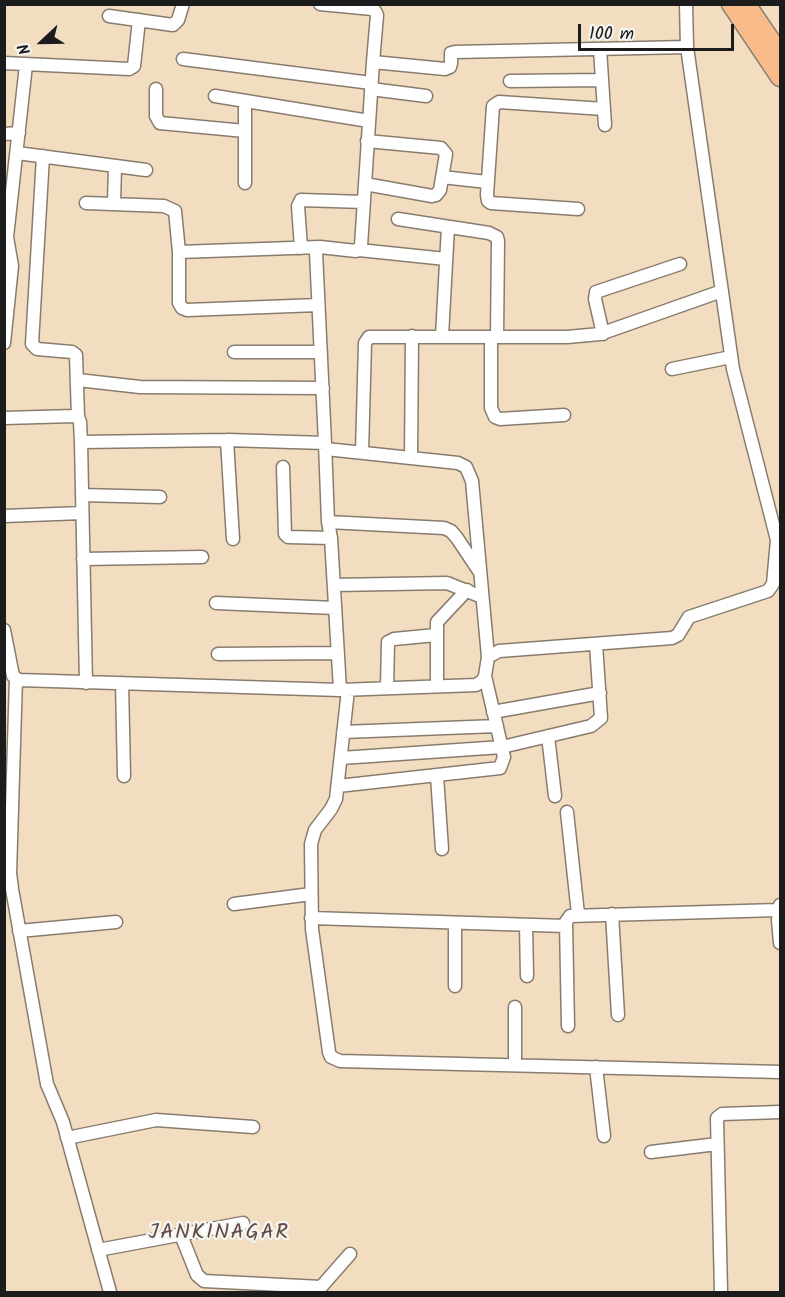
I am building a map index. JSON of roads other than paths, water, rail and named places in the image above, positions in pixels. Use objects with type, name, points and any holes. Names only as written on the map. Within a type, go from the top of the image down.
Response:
[{"type":"highway","points":[[731,4],[780,77]]},
{"type":"highway","points":[[746,4],[780,54]]},
{"type":"street","points":[[110,16],[173,25],[178,20],[183,4]]},
{"type":"street","points":[[320,4],[372,7],[377,15],[359,250]]},
{"type":"street","points":[[488,657],[499,651],[672,638],[678,635],[689,617],[768,591],[773,584],[778,544],[736,385],[731,357],[687,47],[686,4]]},
{"type":"street","points":[[4,63],[129,69],[134,66],[139,20]]},
{"type":"street","points":[[373,62],[445,69],[450,67],[451,53],[455,52],[687,47]]},
{"type":"street","points":[[600,49],[605,125]]},
{"type":"street","points":[[183,59],[426,96]]},
{"type":"street","points":[[4,343],[7,294],[12,266],[7,237],[26,65]]},
{"type":"street","points":[[510,81],[602,80]]},
{"type":"street","points":[[156,89],[156,116],[160,123],[245,131]]},
{"type":"street","points":[[215,96],[369,122]]},
{"type":"street","points":[[245,101],[245,183]]},
{"type":"street","points":[[578,209],[491,203],[487,198],[487,182],[493,106],[495,103],[604,109]]},
{"type":"street","points":[[4,134],[19,133]]},
{"type":"street","points":[[365,184],[432,196],[439,193],[446,154],[441,148],[368,141]]},
{"type":"street","points":[[17,153],[146,170]]},
{"type":"street","points":[[43,156],[32,344],[37,349],[72,352],[76,355],[81,442],[86,683]]},
{"type":"street","points":[[114,204],[115,166]]},
{"type":"street","points":[[442,177],[487,182]]},
{"type":"street","points":[[301,248],[298,206],[301,200],[364,202]]},
{"type":"street","points":[[86,203],[170,207],[176,216],[179,303],[182,308],[187,310],[318,305]]},
{"type":"street","points":[[398,219],[489,232],[497,237],[491,408],[495,417],[500,418],[564,415]]},
{"type":"street","points":[[442,336],[448,226]]},
{"type":"street","points":[[179,252],[320,247],[446,259]]},
{"type":"street","points":[[320,247],[316,252],[328,522],[338,653],[344,690],[343,732],[336,799],[312,837],[311,918],[331,1057],[340,1061],[780,1072]]},
{"type":"street","points":[[603,334],[595,298],[596,292],[680,264]]},
{"type":"street","points":[[362,452],[366,339],[373,336],[567,337],[603,334],[722,291]]},
{"type":"street","points":[[411,457],[412,336]]},
{"type":"street","points":[[234,352],[321,352]]},
{"type":"street","points":[[672,369],[731,357]]},
{"type":"street","points":[[78,380],[140,387],[322,388]]},
{"type":"street","points":[[4,417],[78,417]]},
{"type":"street","points":[[16,678],[86,683],[344,690],[476,685],[485,676],[488,657],[472,480],[466,467],[458,463],[326,446],[227,440],[81,442]]},
{"type":"street","points":[[227,440],[233,539]]},
{"type":"street","points":[[283,467],[285,534],[288,537],[331,538]]},
{"type":"street","points":[[82,495],[160,496]]},
{"type":"street","points":[[4,516],[82,513]]},
{"type":"street","points":[[328,522],[444,528],[451,531],[457,538],[480,573]]},
{"type":"street","points":[[83,559],[202,557]]},
{"type":"street","points":[[334,585],[447,583],[482,597]]},
{"type":"street","points":[[437,686],[437,622],[466,590]]},
{"type":"street","points":[[216,603],[335,608]]},
{"type":"street","points":[[4,630],[13,676],[16,678],[10,873],[19,931],[47,1084],[67,1138],[110,1293]]},
{"type":"street","points":[[387,688],[388,642],[394,639],[436,634]]},
{"type":"street","points":[[340,758],[501,747],[591,726],[601,718],[596,644]]},
{"type":"street","points":[[218,654],[338,653]]},
{"type":"street","points":[[338,786],[500,768],[504,757],[485,676]]},
{"type":"street","points":[[122,683],[124,776]]},
{"type":"street","points":[[494,712],[600,693]]},
{"type":"street","points":[[343,732],[496,726]]},
{"type":"street","points":[[548,736],[555,796]]},
{"type":"street","points":[[437,776],[441,849]]},
{"type":"street","points":[[567,812],[578,914]]},
{"type":"street","points":[[234,904],[311,894]]},
{"type":"street","points":[[568,1026],[567,918],[578,914],[779,908],[780,943]]},
{"type":"street","points":[[612,914],[618,1016]]},
{"type":"street","points":[[311,918],[566,927]]},
{"type":"street","points":[[19,931],[116,922]]},
{"type":"street","points":[[454,923],[454,986]]},
{"type":"street","points":[[526,925],[527,976]]},
{"type":"street","points":[[515,1007],[515,1065]]},
{"type":"street","points":[[596,1067],[604,1136]]},
{"type":"street","points":[[721,1293],[716,1121],[720,1115],[780,1112]]},
{"type":"street","points":[[67,1138],[156,1120],[253,1127]]},
{"type":"street","points":[[651,1152],[717,1144]]},
{"type":"street","points":[[98,1250],[243,1223]]},
{"type":"street","points":[[181,1235],[197,1275],[204,1281],[295,1289],[321,1287],[350,1254]]},
{"type":"district","name":"JANKINAGAR","points":[[219,1234]]}]
